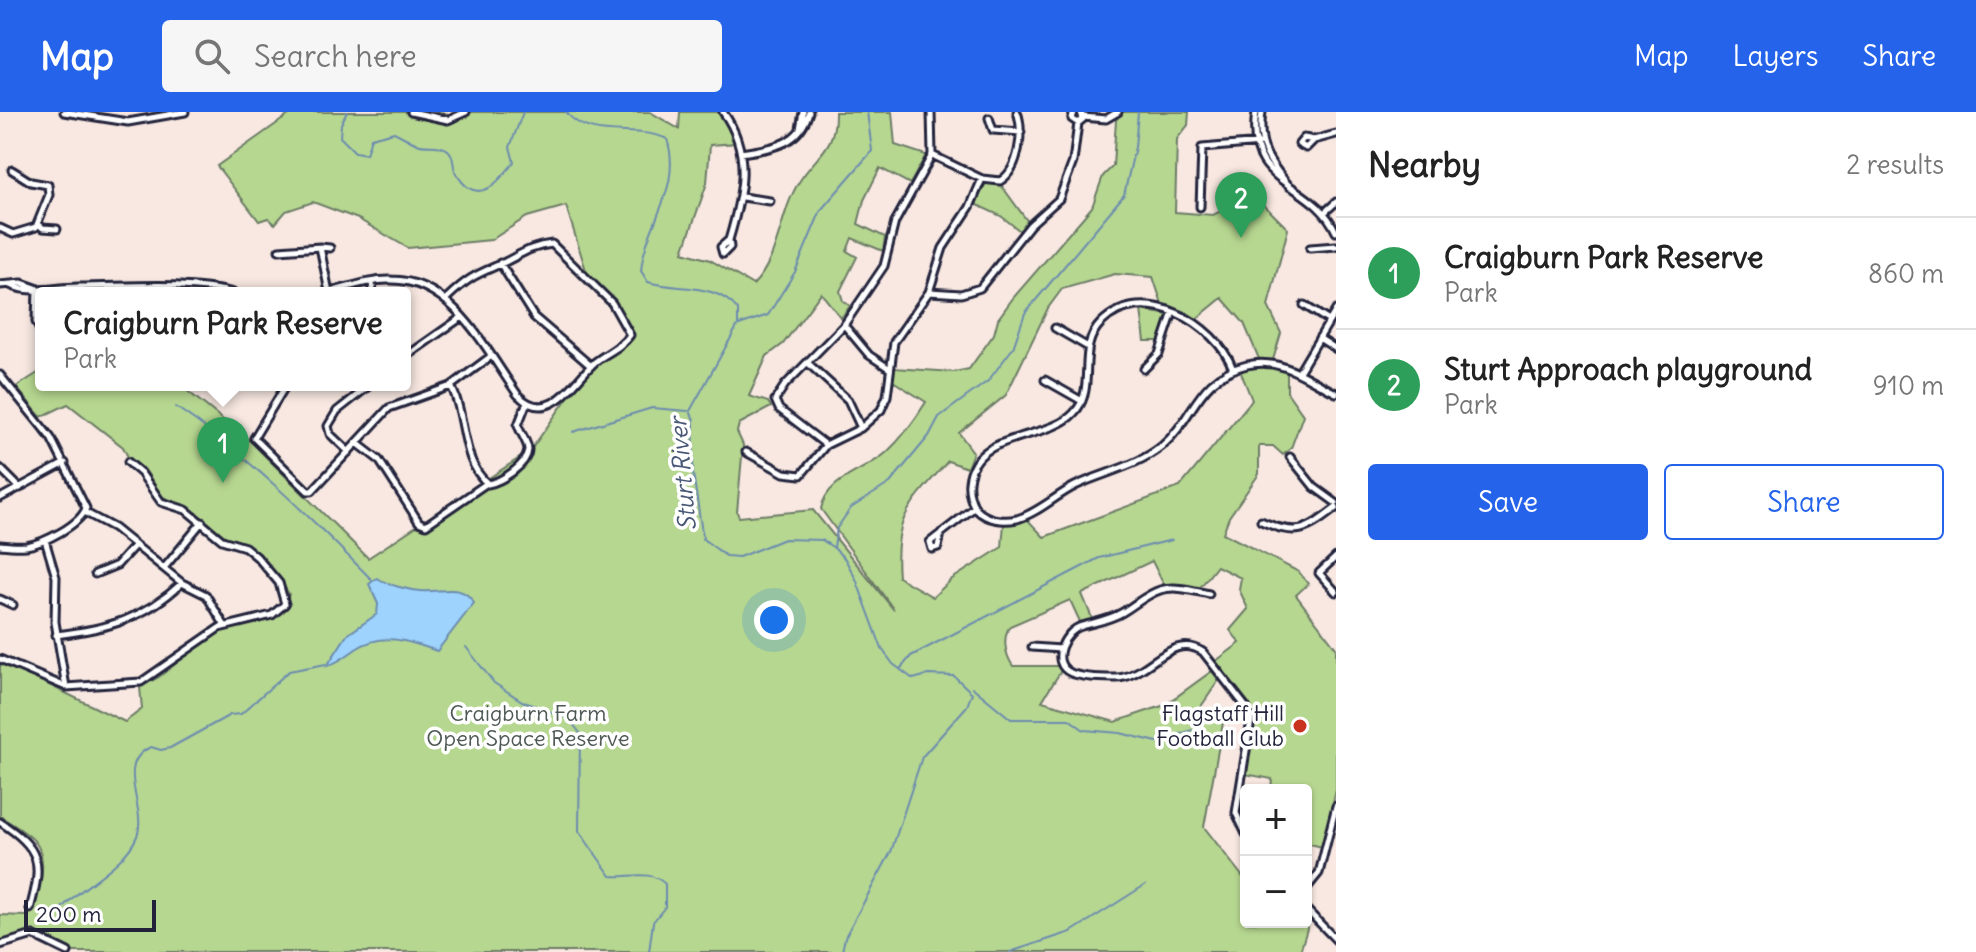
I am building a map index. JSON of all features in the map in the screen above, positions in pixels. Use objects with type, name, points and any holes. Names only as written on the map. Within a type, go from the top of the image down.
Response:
[{"type":"street","points":[[64,112],[128,122],[185,112]]},
{"type":"street","points":[[411,112],[448,120],[466,112]]},
{"type":"street","points":[[723,112],[736,130],[744,180],[729,240]]},
{"type":"street","points":[[741,153],[784,145],[799,130],[806,112]]},
{"type":"street","points":[[826,445],[775,405],[780,391],[844,325],[884,266],[895,222],[932,155],[931,112]]},
{"type":"street","points":[[932,155],[982,179],[994,182],[1006,178],[1021,132],[1017,112]]},
{"type":"street","points":[[1074,112],[1072,119],[1078,123]]},
{"type":"street","points":[[929,292],[970,292],[990,277],[1030,225],[1046,214],[1064,192],[1082,114],[1106,119],[1118,112]]},
{"type":"street","points":[[1256,112],[1258,144],[1268,169],[1291,188],[1310,198],[1336,232]]},
{"type":"street","points":[[1258,144],[1262,112]]},
{"type":"street","points":[[989,118],[993,130],[1021,132]]},
{"type":"street","points":[[1314,140],[1336,134]]},
{"type":"street","points":[[1200,207],[1202,148],[1258,144]]},
{"type":"street","points":[[12,170],[31,182],[48,185],[55,182]]},
{"type":"street","points":[[746,452],[784,473],[796,476],[809,469],[826,445],[861,428],[881,410],[887,396],[894,342],[929,292],[943,248],[970,207],[982,179]]},
{"type":"street","points":[[0,228],[13,234],[38,224],[49,195],[48,185]]},
{"type":"street","points":[[742,197],[770,201]]},
{"type":"street","points":[[1324,213],[1336,202]]},
{"type":"street","points":[[38,224],[43,228],[57,229]]},
{"type":"street","points":[[352,287],[372,282],[413,282],[447,298],[527,402],[544,403],[563,398],[591,366],[630,335],[620,313],[604,293],[552,244],[522,251],[471,275],[447,298]]},
{"type":"street","points":[[1310,248],[1336,246]]},
{"type":"street","points":[[280,247],[330,248]]},
{"type":"street","points":[[320,247],[326,287]]},
{"type":"street","points":[[500,263],[534,317],[591,366]]},
{"type":"street","points":[[372,282],[372,287]]},
{"type":"street","points":[[0,285],[22,283],[35,288]]},
{"type":"street","points":[[1304,305],[1329,321]]},
{"type":"street","points":[[1233,369],[1227,352],[1213,337],[1173,312],[1154,307],[1121,311],[1100,324],[1088,347],[1083,401],[1064,422],[988,450],[976,463],[969,481],[975,507],[987,517],[1000,521],[1017,519],[1074,487],[1146,457],[1179,426],[1198,395],[1215,379],[1233,369],[1262,363],[1299,372],[1336,391]]},
{"type":"street","points":[[1299,372],[1336,310]]},
{"type":"street","points":[[1144,369],[1159,354],[1173,312]]},
{"type":"street","points":[[411,353],[462,317]]},
{"type":"street","points":[[844,325],[869,355],[891,370]]},
{"type":"street","points":[[1055,328],[1088,347]]},
{"type":"street","points":[[1319,338],[1336,349]]},
{"type":"street","points":[[282,391],[254,433],[255,442],[308,491],[317,487],[395,404],[451,386],[490,357]]},
{"type":"street","points":[[809,364],[848,400],[861,428]]},
{"type":"street","points":[[0,375],[51,438],[85,504],[85,513]]},
{"type":"street","points":[[1045,380],[1083,401]]},
{"type":"street","points":[[451,386],[463,413],[468,451],[477,471],[487,483]]},
{"type":"street","points":[[362,391],[337,411],[328,426],[330,434],[379,460],[419,522],[426,525],[487,483],[495,482],[516,469],[525,457],[527,446],[518,425],[527,402]]},
{"type":"street","points":[[1261,521],[1295,531],[1309,528],[1336,506],[1314,487],[1290,457]]},
{"type":"street","points":[[0,659],[66,687],[145,681],[225,626],[279,612],[285,595],[270,569],[245,547],[222,540],[186,510],[156,498],[141,473],[128,462]]},
{"type":"street","points":[[0,498],[65,463]]},
{"type":"street","points":[[0,468],[20,488]]},
{"type":"street","points":[[941,533],[975,507]]},
{"type":"street","points":[[0,545],[27,546],[45,540],[85,513]]},
{"type":"street","points":[[85,513],[135,545],[182,583],[206,595],[225,626]]},
{"type":"street","points":[[164,568],[202,522]]},
{"type":"street","points":[[45,540],[56,577],[56,635],[66,687]]},
{"type":"street","points":[[95,574],[111,569],[135,545]]},
{"type":"street","points":[[1336,557],[1319,573],[1330,589],[1336,592]]},
{"type":"street","points":[[56,635],[121,624],[152,608],[182,583]]},
{"type":"street","points":[[1209,594],[1161,590],[1120,614],[1066,633],[1061,649],[1064,666],[1071,673],[1116,679],[1131,676],[1158,657],[1183,646],[1203,652],[1240,698],[1251,720],[1241,784]]},
{"type":"street","points":[[0,599],[13,605]]},
{"type":"street","points":[[1032,647],[1061,649]]},
{"type":"street","points":[[1240,788],[1236,813],[1240,821]]},
{"type":"street","points":[[1312,882],[1319,873],[1336,806]]},
{"type":"street","points":[[0,822],[29,842],[37,854],[37,882],[30,909]]},
{"type":"street","points":[[1312,915],[1336,940]]},
{"type":"street","points":[[0,945],[33,935],[68,952]]},
{"type":"street","points":[[11,941],[13,951]]},
{"type":"green space","name":"Craigburn Farm Open Space Reserve","points":[[293,112],[441,112],[464,118],[471,112],[650,112],[679,129],[680,112],[721,112],[737,143],[710,145],[707,183],[683,252],[710,260],[753,285],[769,262],[792,194],[829,143],[835,112],[892,112],[895,145],[926,155],[910,184],[880,168],[864,200],[858,224],[885,237],[883,251],[852,238],[847,251],[857,257],[840,291],[843,301],[850,306],[841,318],[821,293],[783,344],[767,356],[749,396],[768,402],[771,407],[739,424],[737,432],[743,445],[737,512],[739,517],[813,510],[894,610],[821,509],[831,489],[839,482],[879,459],[893,446],[926,402],[893,381],[894,368],[954,372],[969,369],[994,334],[998,319],[1013,298],[1092,207],[1103,176],[1113,166],[1116,120],[1122,112],[1189,112],[1188,125],[1177,139],[1175,212],[1213,215],[1254,195],[1288,229],[1268,306],[1281,333],[1273,360],[1259,359],[1244,323],[1222,298],[1195,320],[1162,304],[1153,277],[1115,274],[1062,289],[1048,308],[1006,395],[959,433],[973,452],[967,468],[948,461],[907,513],[898,539],[898,577],[933,597],[952,579],[1002,547],[1004,523],[1026,518],[1044,537],[1180,487],[1252,400],[1240,370],[1268,366],[1287,372],[1287,392],[1303,415],[1291,448],[1283,455],[1273,446],[1259,446],[1259,474],[1229,517],[1223,533],[1299,572],[1308,584],[1296,595],[1336,648],[1336,790],[1322,847],[1312,844],[1312,784],[1272,784],[1272,779],[1245,774],[1255,719],[1251,707],[1216,661],[1240,643],[1230,630],[1248,609],[1239,589],[1241,578],[1217,566],[1198,590],[1164,585],[1152,561],[1082,594],[1094,623],[1082,626],[1070,600],[1010,626],[1005,641],[1013,666],[1064,666],[1042,701],[1115,722],[1165,705],[1212,671],[1219,680],[1200,708],[1223,723],[1204,827],[1240,873],[1240,928],[1307,928],[1300,952],[70,952],[35,933],[0,942],[0,915],[26,916],[31,910],[41,881],[42,860],[36,843],[0,816],[0,661],[125,722],[142,709],[140,687],[159,677],[214,633],[285,609],[289,594],[267,562],[243,543],[227,538],[191,508],[163,497],[145,470],[128,457],[123,447],[68,404],[41,417],[16,387],[35,375],[35,391],[187,391],[252,443],[368,558],[530,451],[588,369],[622,343],[626,331],[588,277],[566,206],[527,217],[491,240],[408,248],[358,219],[313,202],[286,211],[275,224],[268,218],[259,221],[217,166]]},
{"type":"green space","points":[[986,183],[1001,185],[1028,222],[1020,231],[1001,216],[975,204]]},
{"type":"green space","points":[[1141,310],[1168,315],[1159,341],[1145,341]]},
{"type":"water","points":[[377,578],[416,590],[457,591],[474,603],[437,651],[397,640],[377,640],[327,666],[347,635],[377,614],[378,604],[369,584]]},
{"type":"waterway","name":"Sturt River","points":[[347,112],[341,124],[340,137],[355,152],[366,154],[371,138],[394,132],[417,144],[448,150],[456,173],[464,184],[479,191],[494,184],[514,162],[510,147],[523,112]]},
{"type":"waterway","name":"Sturt River","points":[[566,112],[588,127],[667,139],[671,157],[667,190],[649,238],[641,271],[648,282],[708,291],[729,301],[738,310],[738,325],[690,411],[694,420],[693,473],[703,539],[726,556],[739,557],[784,539],[822,540],[845,559],[856,579],[882,649],[893,664],[913,679],[928,675],[954,676],[972,693],[967,706],[922,757],[891,852],[845,937],[842,952]]},
{"type":"waterway","points":[[739,325],[768,315],[795,272],[821,210],[872,151],[867,112]]},
{"type":"waterway","points":[[834,547],[837,528],[851,508],[890,483],[929,436],[939,417],[988,381],[1013,348],[1025,313],[1124,195],[1135,147],[1138,112]]},
{"type":"waterway","points":[[176,407],[254,467],[372,580]]},
{"type":"waterway","points":[[573,432],[652,408],[688,411]]},
{"type":"waterway","points":[[901,668],[911,656],[1099,558],[1172,540]]},
{"type":"waterway","points":[[466,647],[494,683],[522,701],[569,719],[580,733],[579,831],[611,876],[646,875],[665,884],[665,907],[653,922],[649,952]]},
{"type":"waterway","points":[[55,916],[122,858],[137,836],[139,825],[133,775],[134,764],[140,754],[151,747],[161,750],[170,748],[230,715],[241,714],[289,671],[326,664]]},
{"type":"waterway","points":[[972,687],[1011,719],[1069,719],[1084,730],[1120,733],[1157,742],[1192,730]]},
{"type":"waterway","points":[[1010,952],[1071,932],[1145,885]]},
{"type":"place","name":"Sturt Approach playground","points":[[1241,238]]},
{"type":"place","name":"Craigburn Park Reserve","points":[[223,483]]},
{"type":"place","name":"Flagstaff Hill Football Club","points":[[1300,726]]}]
